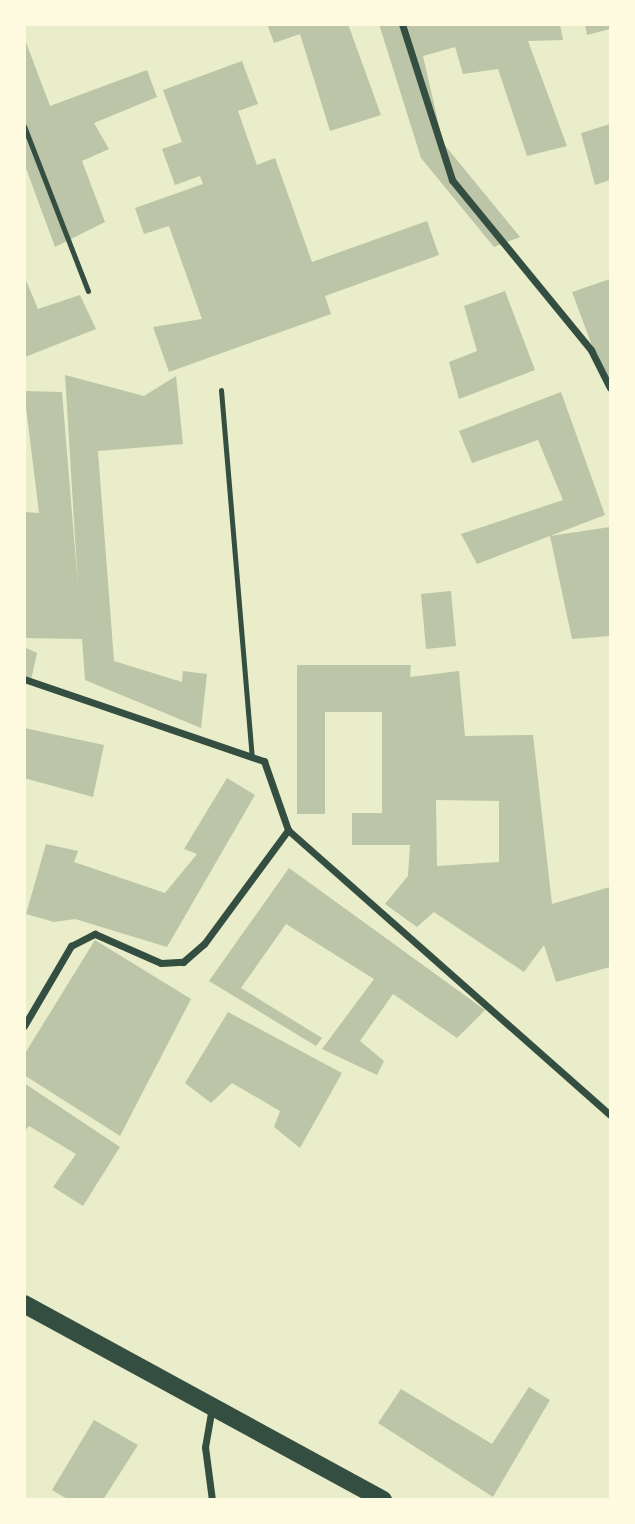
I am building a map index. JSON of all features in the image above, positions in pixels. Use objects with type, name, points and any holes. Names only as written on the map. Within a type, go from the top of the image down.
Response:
[{"type":"main road","points":[[24,1304],[213,1404],[383,1500]]},
{"type":"street","points":[[402,24],[452,180],[583,340],[611,388]]},
{"type":"street","points":[[24,679],[264,761],[277,785],[288,830],[611,1115]]},
{"type":"street","points":[[24,1026],[71,946],[95,934],[160,963],[183,962],[204,944],[288,830]]},
{"type":"street","points":[[212,1500],[205,1447],[213,1404]]},
{"type":"lane","points":[[24,126],[88,291]]},
{"type":"lane","points":[[221,390],[253,757]]},
{"type":"building","points":[[267,24],[348,24],[381,115],[330,131],[300,34],[274,43]]},
{"type":"building","points":[[379,24],[560,24],[563,40],[528,41],[567,146],[527,156],[498,69],[463,74],[455,47],[423,56],[443,143],[520,237],[494,247],[421,158]]},
{"type":"building","points":[[585,24],[610,24],[610,29],[587,35]]},
{"type":"building","points":[[24,37],[50,106],[147,70],[157,97],[94,123],[109,149],[82,161],[105,222],[55,247],[24,163]]},
{"type":"building","points":[[242,61],[258,104],[238,111],[257,165],[275,158],[312,262],[427,221],[439,255],[325,296],[331,314],[169,372],[153,327],[202,319],[169,226],[144,234],[135,208],[203,184],[200,176],[175,185],[162,149],[182,142],[163,90]]},
{"type":"building","points":[[610,124],[610,180],[595,185],[581,133]]},
{"type":"building","points":[[25,278],[38,309],[80,295],[96,329],[25,357]]},
{"type":"building","points":[[610,279],[610,394],[572,292]]},
{"type":"building","points":[[505,291],[535,370],[459,399],[449,362],[477,351],[464,306]]},
{"type":"building","points":[[65,375],[144,396],[176,376],[183,444],[98,451],[114,661],[182,682],[183,671],[207,674],[201,728],[85,680],[82,639],[24,638],[24,512],[39,513],[24,391],[62,392],[78,586]]},
{"type":"building","points":[[561,392],[605,515],[477,564],[461,534],[563,500],[538,440],[472,463],[459,431]]},
{"type":"building","points":[[610,527],[610,636],[572,639],[550,536]]},
{"type":"building","points":[[451,591],[456,646],[426,649],[421,594]]},
{"type":"building","points":[[24,647],[37,653],[31,680],[24,677]]},
{"type":"building","points":[[297,665],[411,665],[410,677],[459,671],[465,736],[533,735],[552,904],[610,887],[610,967],[556,982],[544,945],[524,972],[434,912],[417,927],[385,904],[408,876],[410,845],[352,845],[352,813],[382,813],[382,712],[325,712],[325,814],[297,814]],"holes":[[[436,800],[499,801],[499,862],[437,866]]]},
{"type":"building","points":[[24,728],[104,745],[93,797],[24,778]]},
{"type":"building","points":[[227,778],[255,795],[167,947],[75,919],[54,922],[26,914],[46,844],[78,851],[74,862],[165,893],[197,854],[184,849]]},
{"type":"building","points":[[289,868],[485,1010],[457,1038],[393,994],[360,1041],[384,1061],[377,1075],[322,1049],[374,979],[286,924],[241,988],[322,1038],[316,1046],[209,981]]},
{"type":"building","points":[[95,940],[191,999],[120,1136],[24,1075],[24,1055]]},
{"type":"building","points":[[228,1012],[342,1073],[300,1148],[274,1127],[280,1111],[232,1083],[211,1103],[185,1083]]},
{"type":"building","points":[[24,1083],[120,1147],[83,1206],[53,1187],[76,1154],[29,1126],[24,1132]]},
{"type":"building","points":[[529,1387],[550,1400],[493,1497],[378,1423],[401,1389],[492,1444]]},
{"type":"building","points":[[94,1420],[138,1445],[103,1500],[69,1500],[52,1490]]}]
